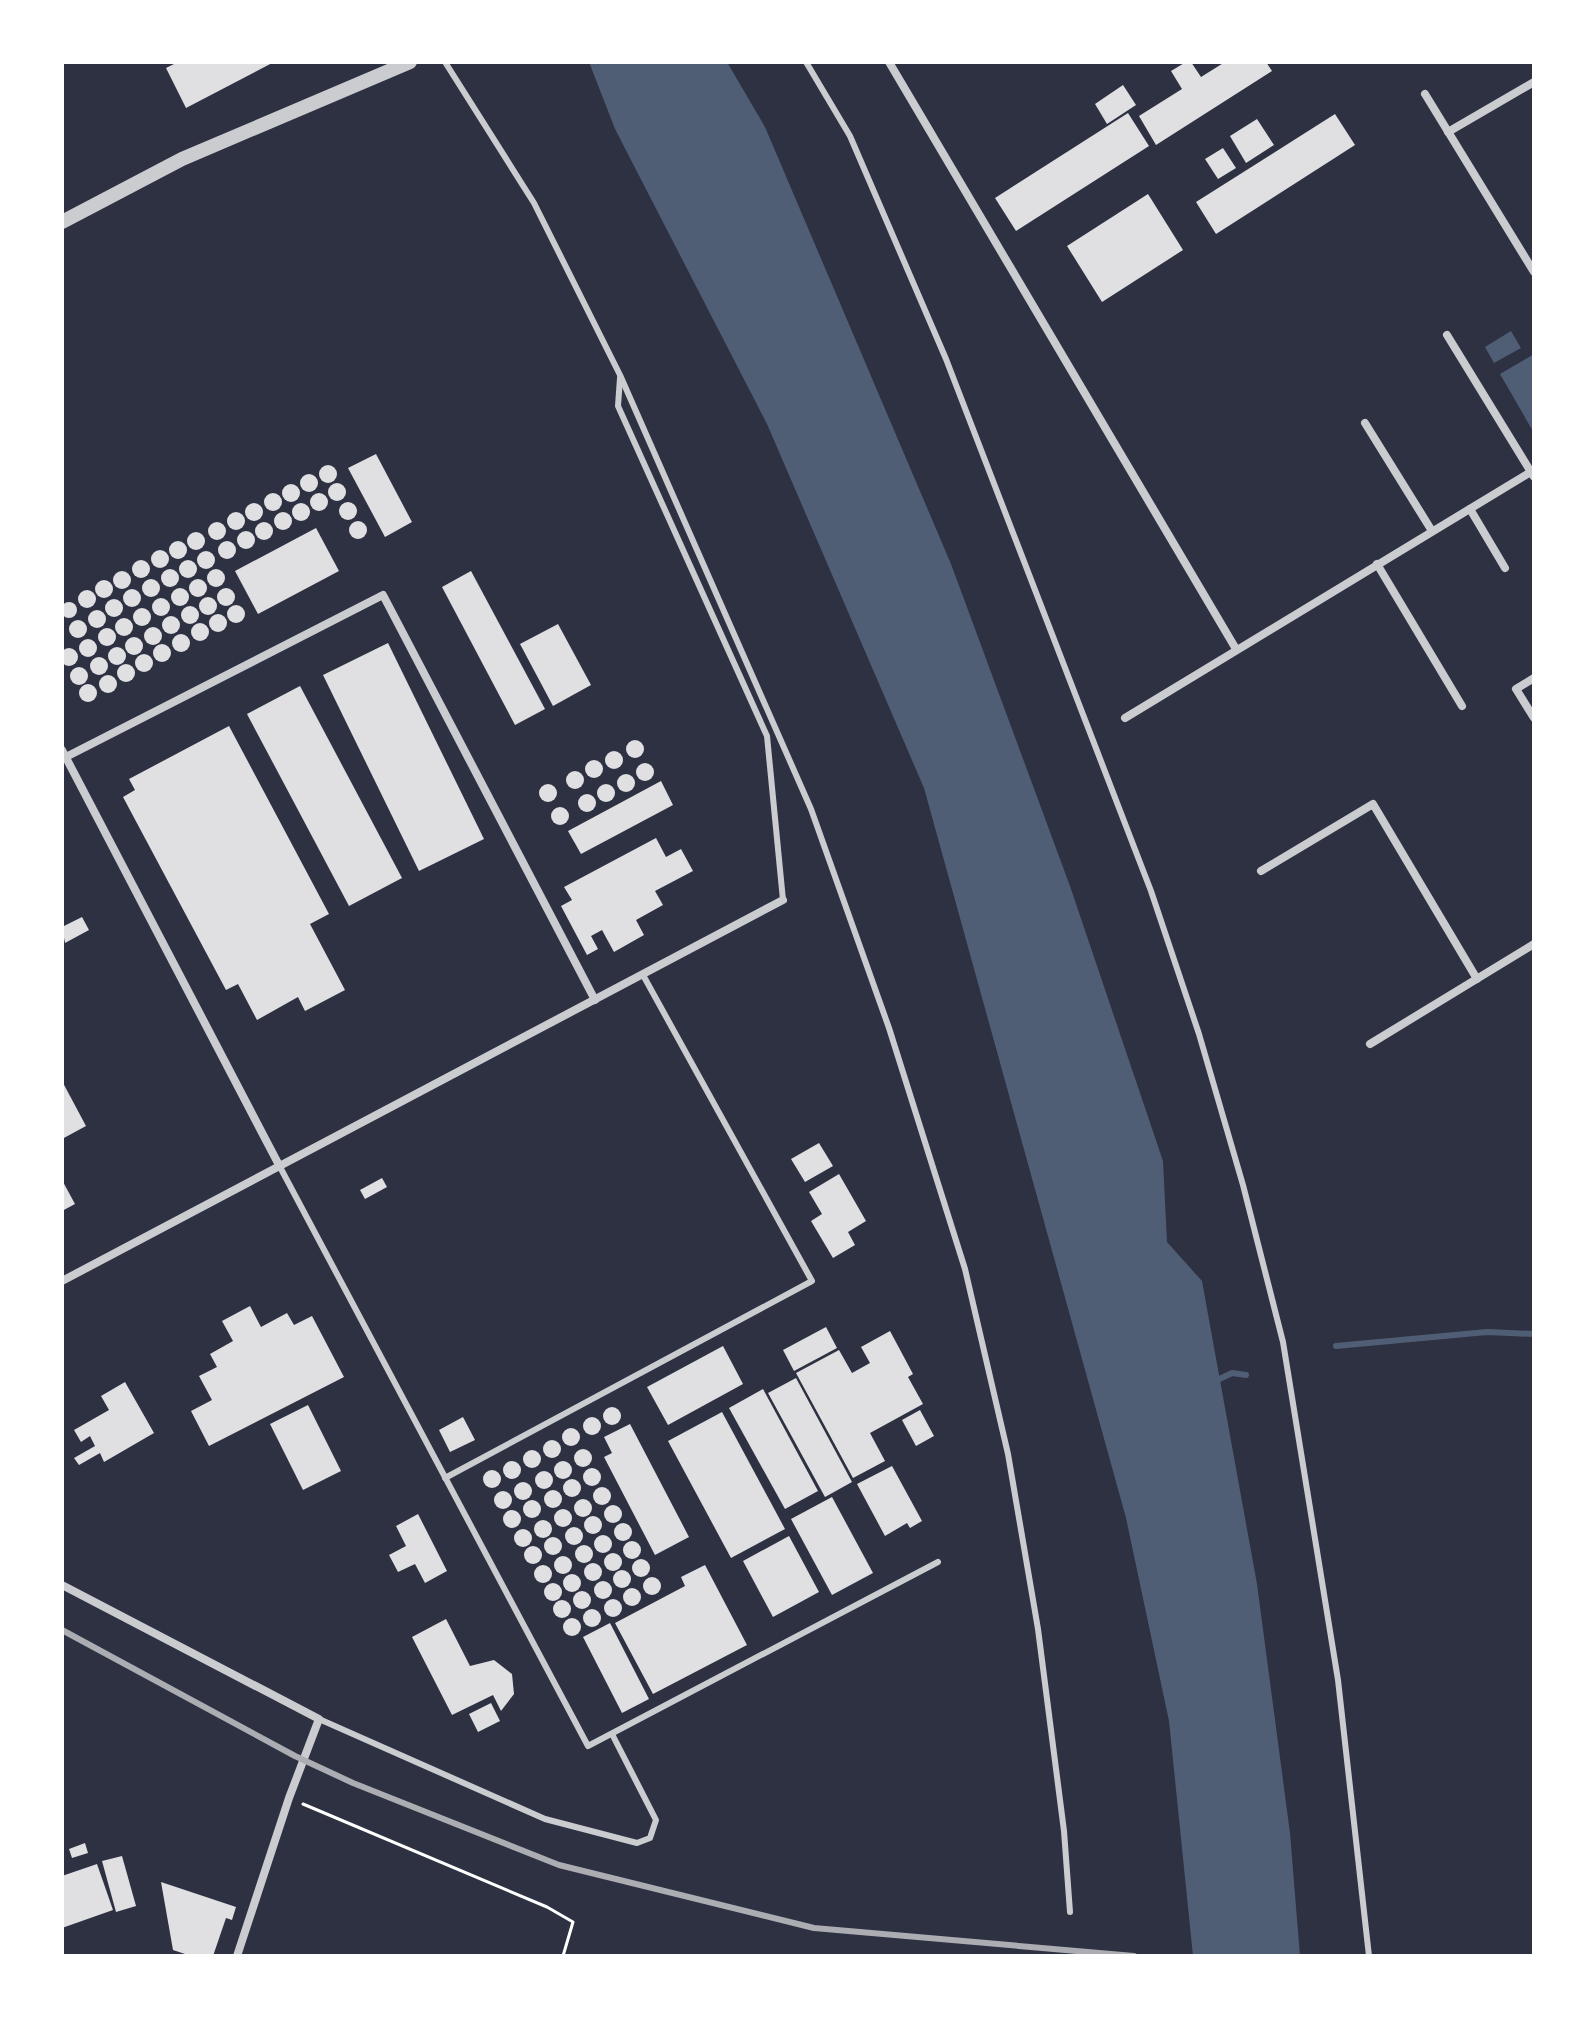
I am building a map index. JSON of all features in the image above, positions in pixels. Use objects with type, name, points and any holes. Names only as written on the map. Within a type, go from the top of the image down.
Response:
[{"type":"street","points":[[62,222],[182,159],[410,62]]},
{"type":"street","points":[[889,62],[1236,649]]},
{"type":"street","points":[[1448,132],[1534,82]]},
{"type":"street","points":[[1425,94],[1534,272]]},
{"type":"street","points":[[1125,718],[1533,473],[1447,335]]},
{"type":"street","points":[[1365,423],[1432,531]]},
{"type":"street","points":[[1470,509],[1505,568]]},
{"type":"street","points":[[1377,564],[1462,706]]},
{"type":"street","points":[[280,1167],[63,755],[383,595],[595,1000]]},
{"type":"street","points":[[1534,678],[1516,689],[1534,718]]},
{"type":"street","points":[[1261,871],[1373,804],[1477,979]]},
{"type":"street","points":[[62,1281],[783,900]]},
{"type":"street","points":[[1370,1044],[1534,944]]},
{"type":"street","points":[[62,1585],[319,1719],[289,1798],[237,1956]]},
{"type":"lane","points":[[445,62],[534,203],[620,375],[811,809],[889,1028],[965,1269],[1008,1454],[1038,1629],[1064,1831],[1070,1912]]},
{"type":"lane","points":[[806,62],[850,136],[946,359],[1151,891],[1199,1034],[1243,1185],[1283,1342],[1338,1680],[1369,1956]]},
{"type":"lane","points":[[620,375],[618,406],[767,736],[783,900]]},
{"type":"lane","points":[[445,1478],[812,1281],[643,975]]},
{"type":"lane","points":[[280,1167],[588,1746],[938,1562]]},
{"type":"lane","points":[[319,1719],[545,1819],[637,1843],[650,1838],[656,1820],[612,1734]]},
{"type":"path","points":[[289,1798],[547,1907],[573,1922],[563,1956]]},
{"type":"water","points":[[589,62],[727,62],[765,127],[951,564],[1070,886],[1163,1161],[1167,1242],[1202,1281],[1257,1584],[1290,1833],[1300,1956],[1193,1956],[1169,1721],[1126,1518],[924,788],[767,424],[615,129]]},
{"type":"water","points":[[1511,331],[1521,348],[1494,363],[1485,347]]},
{"type":"water","points":[[1534,354],[1534,433],[1500,374]]},
{"type":"building","points":[[178,62],[274,62],[186,108],[166,68]]},
{"type":"building","points":[[1191,62],[1201,77],[1225,62],[1266,62],[1272,71],[1156,145],[1139,116],[1182,89],[1171,71]]},
{"type":"building","points":[[1123,85],[1136,105],[1107,124],[1095,104]]},
{"type":"building","points":[[1128,113],[1149,146],[1016,231],[995,198]]},
{"type":"building","points":[[1335,114],[1355,145],[1216,234],[1196,202]]},
{"type":"building","points":[[1257,119],[1274,145],[1246,163],[1230,136]]},
{"type":"building","points":[[1223,148],[1236,168],[1218,179],[1205,159]]},
{"type":"building","points":[[1148,194],[1183,250],[1102,302],[1067,246]]},
{"type":"building","points":[[376,454],[412,522],[385,537],[348,468]]},
{"type":"building","points":[[328,465],[337,474],[328,483],[319,474]]},
{"type":"building","points":[[309,474],[318,483],[309,492],[300,483]]},
{"type":"building","points":[[333,483],[341,483],[346,492],[344,499],[333,501],[328,496],[328,488]]},
{"type":"building","points":[[291,484],[300,493],[291,502],[282,493]]},
{"type":"building","points":[[273,493],[282,502],[273,511],[264,502]]},
{"type":"building","points":[[315,493],[323,493],[328,502],[326,509],[315,511],[310,506],[310,498]]},
{"type":"building","points":[[344,502],[352,502],[357,511],[355,518],[344,520],[339,515],[339,507]]},
{"type":"building","points":[[254,503],[263,512],[254,521],[245,512]]},
{"type":"building","points":[[297,503],[305,503],[310,512],[308,519],[297,521],[292,516],[292,508]]},
{"type":"building","points":[[236,512],[245,521],[236,530],[227,521]]},
{"type":"building","points":[[279,512],[287,512],[292,521],[290,528],[279,530],[274,525],[274,517]]},
{"type":"building","points":[[354,521],[362,521],[367,530],[365,537],[354,539],[349,534],[349,526]]},
{"type":"building","points":[[217,522],[226,531],[217,540],[208,531]]},
{"type":"building","points":[[260,522],[268,522],[273,531],[271,538],[260,540],[255,535],[255,527]]},
{"type":"building","points":[[316,528],[339,571],[258,614],[235,571]]},
{"type":"building","points":[[242,531],[250,531],[255,540],[253,547],[242,549],[237,544],[237,536]]},
{"type":"building","points":[[196,532],[205,541],[196,550],[187,541]]},
{"type":"building","points":[[178,541],[187,550],[178,559],[169,550]]},
{"type":"building","points":[[223,541],[231,541],[236,550],[234,557],[223,559],[218,554],[218,546]]},
{"type":"building","points":[[160,550],[169,559],[160,568],[151,559]]},
{"type":"building","points":[[202,551],[210,551],[215,560],[213,567],[202,569],[197,564],[197,556]]},
{"type":"building","points":[[141,560],[150,569],[141,578],[132,569]]},
{"type":"building","points":[[184,560],[192,560],[197,569],[195,576],[184,578],[179,573],[179,565]]},
{"type":"building","points":[[166,569],[174,569],[179,578],[177,585],[166,587],[161,582],[161,574]]},
{"type":"building","points":[[212,569],[220,569],[225,578],[223,585],[212,587],[207,582],[207,574]]},
{"type":"building","points":[[122,571],[131,580],[122,589],[113,580]]},
{"type":"building","points":[[471,571],[545,709],[515,725],[442,587]]},
{"type":"building","points":[[147,579],[155,579],[160,588],[158,595],[147,597],[142,592],[142,584]]},
{"type":"building","points":[[194,579],[202,579],[207,588],[205,595],[194,597],[189,592],[189,584]]},
{"type":"building","points":[[104,580],[113,589],[104,598],[95,589]]},
{"type":"building","points":[[176,588],[184,588],[189,597],[187,604],[176,606],[171,601],[171,593]]},
{"type":"building","points":[[222,588],[230,588],[235,597],[233,604],[222,606],[217,601],[217,593]]},
{"type":"building","points":[[128,589],[136,589],[141,598],[139,605],[128,607],[123,602],[123,594]]},
{"type":"building","points":[[87,590],[96,599],[87,608],[78,599]]},
{"type":"building","points":[[204,597],[212,597],[217,606],[215,613],[204,615],[199,610],[199,602]]},
{"type":"building","points":[[157,598],[165,598],[170,607],[168,614],[157,616],[152,611],[152,603]]},
{"type":"building","points":[[110,599],[118,599],[123,608],[121,615],[110,617],[105,612],[105,604]]},
{"type":"building","points":[[66,602],[72,602],[77,610],[75,616],[66,618],[61,613],[61,607]]},
{"type":"building","points":[[232,605],[240,605],[245,614],[243,621],[232,623],[227,618],[227,610]]},
{"type":"building","points":[[186,606],[194,606],[199,615],[197,622],[186,624],[181,619],[181,611]]},
{"type":"building","points":[[138,608],[146,608],[151,617],[149,624],[138,626],[133,621],[133,613]]},
{"type":"building","points":[[93,610],[101,610],[106,619],[104,626],[93,628],[88,623],[88,615]]},
{"type":"building","points":[[214,614],[222,614],[227,623],[225,630],[214,632],[209,627],[209,619]]},
{"type":"building","points":[[167,616],[175,616],[180,625],[178,632],[167,634],[162,629],[162,621]]},
{"type":"building","points":[[120,618],[128,618],[133,627],[131,634],[120,636],[115,631],[115,623]]},
{"type":"building","points":[[74,620],[82,620],[87,629],[85,636],[74,638],[69,633],[69,625]]},
{"type":"building","points":[[196,623],[204,623],[209,632],[207,639],[196,641],[191,636],[191,628]]},
{"type":"building","points":[[558,624],[591,685],[553,706],[520,644]]},
{"type":"building","points":[[149,627],[157,627],[162,636],[160,643],[149,645],[144,640],[144,632]]},
{"type":"building","points":[[103,628],[111,628],[116,637],[114,644],[103,646],[98,641],[98,633]]},
{"type":"building","points":[[177,634],[185,634],[190,643],[188,650],[177,652],[172,647],[172,639]]},
{"type":"building","points":[[130,637],[138,637],[143,646],[141,653],[130,655],[125,650],[125,642]]},
{"type":"building","points":[[84,639],[92,639],[97,648],[95,655],[84,657],[79,652],[79,644]]},
{"type":"building","points":[[388,643],[484,839],[419,871],[323,675]]},
{"type":"building","points":[[158,644],[166,644],[171,653],[169,660],[158,662],[153,657],[153,649]]},
{"type":"building","points":[[113,647],[121,647],[126,656],[124,663],[113,665],[108,660],[108,652]]},
{"type":"building","points":[[69,648],[78,657],[69,666],[60,657]]},
{"type":"building","points":[[140,654],[148,654],[153,663],[151,670],[140,672],[135,667],[135,659]]},
{"type":"building","points":[[95,657],[103,657],[108,666],[106,673],[95,675],[90,670],[90,662]]},
{"type":"building","points":[[122,664],[130,664],[135,673],[133,680],[122,682],[117,677],[117,669]]},
{"type":"building","points":[[75,667],[83,667],[88,676],[86,683],[75,685],[70,680],[70,672]]},
{"type":"building","points":[[104,675],[112,675],[117,684],[115,691],[104,693],[99,688],[99,680]]},
{"type":"building","points":[[84,684],[92,684],[97,693],[95,700],[84,702],[79,697],[79,689]]},
{"type":"building","points":[[300,686],[402,878],[349,906],[247,714]]},
{"type":"building","points":[[229,726],[329,914],[310,924],[345,990],[305,1011],[298,997],[257,1020],[238,984],[226,990],[123,797],[135,790],[129,779]]},
{"type":"building","points":[[631,740],[639,740],[644,749],[642,756],[631,758],[626,753],[626,745]]},
{"type":"building","points":[[610,751],[618,751],[623,760],[621,767],[610,769],[605,764],[605,756]]},
{"type":"building","points":[[590,760],[598,760],[603,769],[601,776],[590,778],[585,773],[585,765]]},
{"type":"building","points":[[641,763],[649,763],[654,772],[652,779],[641,781],[636,776],[636,768]]},
{"type":"building","points":[[571,771],[579,771],[584,780],[582,787],[571,789],[566,784],[566,776]]},
{"type":"building","points":[[622,774],[630,774],[635,783],[633,790],[622,792],[617,787],[617,779]]},
{"type":"building","points":[[661,781],[673,805],[581,854],[568,831]]},
{"type":"building","points":[[544,784],[552,784],[557,793],[555,800],[544,802],[539,797],[539,789]]},
{"type":"building","points":[[602,784],[610,784],[615,793],[613,800],[602,802],[597,797],[597,789]]},
{"type":"building","points":[[583,794],[591,794],[596,803],[594,810],[583,812],[578,807],[578,799]]},
{"type":"building","points":[[556,807],[564,807],[569,816],[567,823],[556,825],[551,820],[551,812]]},
{"type":"building","points":[[656,838],[666,857],[681,849],[693,871],[655,891],[663,905],[636,920],[644,935],[614,952],[602,930],[591,936],[598,949],[587,955],[561,906],[572,900],[564,887]]},
{"type":"building","points":[[82,917],[89,930],[65,943],[62,927]]},
{"type":"building","points":[[62,1081],[86,1126],[62,1139]]},
{"type":"building","points":[[819,1143],[833,1166],[805,1182],[791,1159]]},
{"type":"building","points":[[839,1174],[866,1221],[848,1232],[855,1245],[833,1258],[811,1221],[822,1214],[809,1192]]},
{"type":"building","points":[[382,1178],[387,1187],[365,1199],[360,1190]]},
{"type":"building","points":[[62,1180],[75,1204],[62,1211]]},
{"type":"building","points":[[250,1306],[261,1327],[287,1313],[294,1325],[312,1316],[344,1377],[209,1446],[191,1411],[212,1400],[199,1376],[217,1367],[210,1354],[233,1341],[222,1321]]},
{"type":"building","points":[[826,1327],[837,1348],[794,1371],[783,1350]]},
{"type":"building","points":[[890,1331],[913,1374],[908,1377],[923,1404],[870,1433],[885,1461],[853,1478],[796,1373],[839,1350],[852,1373],[870,1363],[861,1347]]},
{"type":"building","points":[[723,1346],[743,1384],[668,1425],[647,1387]]},
{"type":"building","points":[[796,1378],[852,1482],[825,1497],[768,1393]]},
{"type":"building","points":[[125,1382],[154,1433],[104,1462],[100,1453],[79,1465],[74,1458],[95,1446],[90,1436],[81,1442],[74,1430],[109,1410],[101,1396]]},
{"type":"building","points":[[763,1389],[818,1491],[785,1509],[729,1408]]},
{"type":"building","points":[[308,1405],[341,1471],[303,1490],[270,1424]]},
{"type":"building","points":[[608,1407],[616,1407],[621,1416],[619,1423],[608,1425],[603,1420],[603,1412]]},
{"type":"building","points":[[920,1410],[934,1436],[916,1446],[902,1420]]},
{"type":"building","points":[[722,1412],[785,1529],[731,1558],[668,1441]]},
{"type":"building","points":[[463,1417],[475,1440],[450,1452],[439,1430]]},
{"type":"building","points":[[588,1417],[596,1417],[601,1426],[599,1433],[588,1435],[583,1430],[583,1422]]},
{"type":"building","points":[[630,1424],[689,1537],[655,1555],[604,1457],[612,1453],[604,1437]]},
{"type":"building","points":[[567,1428],[575,1428],[580,1437],[578,1444],[567,1446],[562,1441],[562,1433]]},
{"type":"building","points":[[548,1440],[556,1440],[561,1449],[559,1456],[548,1458],[543,1453],[543,1445]]},
{"type":"building","points":[[579,1449],[587,1449],[592,1458],[590,1465],[579,1467],[574,1462],[574,1454]]},
{"type":"building","points":[[528,1450],[536,1450],[541,1459],[539,1466],[528,1468],[523,1463],[523,1455]]},
{"type":"building","points":[[508,1461],[516,1461],[521,1470],[519,1477],[508,1479],[503,1474],[503,1466]]},
{"type":"building","points":[[559,1461],[567,1461],[572,1470],[570,1477],[559,1479],[554,1474],[554,1466]]},
{"type":"building","points":[[892,1466],[922,1521],[910,1528],[907,1523],[885,1536],[857,1484]]},
{"type":"building","points":[[588,1468],[596,1468],[601,1477],[599,1484],[588,1486],[583,1481],[583,1473]]},
{"type":"building","points":[[488,1470],[496,1470],[501,1479],[499,1486],[488,1488],[483,1483],[483,1475]]},
{"type":"building","points":[[540,1471],[548,1471],[553,1480],[551,1487],[540,1489],[535,1484],[535,1476]]},
{"type":"building","points":[[568,1479],[576,1479],[581,1488],[579,1495],[568,1497],[563,1492],[563,1484]]},
{"type":"building","points":[[519,1482],[527,1482],[532,1491],[530,1498],[519,1500],[514,1495],[514,1487]]},
{"type":"building","points":[[598,1487],[606,1487],[611,1496],[609,1503],[598,1505],[593,1500],[593,1492]]},
{"type":"building","points":[[549,1490],[557,1490],[562,1499],[560,1506],[549,1508],[544,1503],[544,1495]]},
{"type":"building","points":[[499,1491],[507,1491],[512,1500],[510,1507],[499,1509],[494,1504],[494,1496]]},
{"type":"building","points":[[832,1497],[873,1573],[832,1595],[791,1519]]},
{"type":"building","points":[[579,1499],[587,1499],[592,1508],[590,1515],[579,1517],[574,1512],[574,1504]]},
{"type":"building","points":[[528,1500],[536,1500],[541,1509],[539,1516],[528,1518],[523,1513],[523,1505]]},
{"type":"building","points":[[609,1505],[617,1505],[622,1514],[620,1521],[609,1523],[604,1518],[604,1510]]},
{"type":"building","points":[[559,1509],[567,1509],[572,1518],[570,1525],[559,1527],[554,1522],[554,1514]]},
{"type":"building","points":[[508,1510],[516,1510],[521,1519],[519,1526],[508,1528],[503,1523],[503,1515]]},
{"type":"building","points":[[418,1514],[447,1571],[425,1583],[415,1564],[398,1572],[389,1555],[406,1546],[396,1526]]},
{"type":"building","points":[[589,1516],[597,1516],[602,1525],[600,1532],[589,1534],[584,1529],[584,1521]]},
{"type":"building","points":[[539,1520],[547,1520],[552,1529],[550,1536],[539,1538],[534,1533],[534,1525]]},
{"type":"building","points":[[619,1523],[627,1523],[632,1532],[630,1539],[619,1541],[614,1536],[614,1528]]},
{"type":"building","points":[[570,1527],[578,1527],[583,1536],[581,1543],[570,1545],[565,1540],[565,1532]]},
{"type":"building","points":[[519,1529],[527,1529],[532,1538],[530,1545],[519,1547],[514,1542],[514,1534]]},
{"type":"building","points":[[599,1535],[607,1535],[612,1544],[610,1551],[599,1553],[594,1548],[594,1540]]},
{"type":"building","points":[[789,1536],[819,1592],[773,1617],[743,1561]]},
{"type":"building","points":[[549,1537],[557,1537],[562,1546],[560,1553],[549,1555],[544,1550],[544,1542]]},
{"type":"building","points":[[628,1541],[636,1541],[641,1550],[639,1557],[628,1559],[623,1554],[623,1546]]},
{"type":"building","points":[[580,1545],[588,1545],[593,1554],[591,1561],[580,1563],[575,1558],[575,1550]]},
{"type":"building","points":[[529,1546],[537,1546],[542,1555],[540,1562],[529,1564],[524,1559],[524,1551]]},
{"type":"building","points":[[609,1553],[617,1553],[622,1562],[620,1569],[609,1571],[604,1566],[604,1558]]},
{"type":"building","points":[[559,1556],[567,1556],[572,1565],[570,1572],[559,1574],[554,1569],[554,1561]]},
{"type":"building","points":[[637,1559],[645,1559],[650,1568],[648,1575],[637,1577],[632,1572],[632,1564]]},
{"type":"building","points":[[589,1563],[597,1563],[602,1572],[600,1579],[589,1581],[584,1576],[584,1568]]},
{"type":"building","points":[[539,1565],[547,1565],[552,1574],[550,1581],[539,1583],[534,1578],[534,1570]]},
{"type":"building","points":[[705,1565],[747,1645],[653,1694],[615,1623],[685,1586],[681,1577]]},
{"type":"building","points":[[618,1570],[626,1570],[631,1579],[629,1586],[618,1588],[613,1583],[613,1575]]},
{"type":"building","points":[[568,1574],[576,1574],[581,1583],[579,1590],[568,1592],[563,1587],[563,1579]]},
{"type":"building","points":[[648,1577],[656,1577],[661,1586],[659,1593],[648,1595],[643,1590],[643,1582]]},
{"type":"building","points":[[599,1581],[607,1581],[612,1590],[610,1597],[599,1599],[594,1594],[594,1586]]},
{"type":"building","points":[[549,1583],[557,1583],[562,1592],[560,1599],[549,1601],[544,1596],[544,1588]]},
{"type":"building","points":[[628,1588],[636,1588],[641,1597],[639,1604],[628,1606],[623,1601],[623,1593]]},
{"type":"building","points":[[578,1591],[586,1591],[591,1600],[589,1607],[578,1609],[573,1604],[573,1596]]},
{"type":"building","points":[[609,1599],[617,1599],[622,1608],[620,1615],[609,1617],[604,1612],[604,1604]]},
{"type":"building","points":[[558,1600],[566,1600],[571,1609],[569,1616],[558,1618],[553,1613],[553,1605]]},
{"type":"building","points":[[588,1609],[596,1609],[601,1618],[599,1625],[588,1627],[583,1622],[583,1614]]},
{"type":"building","points":[[568,1618],[576,1618],[581,1627],[579,1634],[568,1636],[563,1631],[563,1623]]},
{"type":"building","points":[[446,1619],[470,1666],[494,1660],[512,1674],[514,1694],[501,1711],[493,1695],[452,1715],[412,1637]]},
{"type":"building","points":[[610,1623],[649,1699],[622,1713],[583,1637]]},
{"type":"building","points":[[491,1703],[500,1721],[478,1732],[469,1714]]},
{"type":"building","points":[[85,1843],[88,1853],[72,1858],[69,1849]]},
{"type":"building","points":[[122,1856],[136,1906],[116,1912],[102,1861]]},
{"type":"building","points":[[97,1864],[113,1910],[62,1928],[62,1876]]},
{"type":"building","points":[[161,1882],[236,1907],[232,1920],[226,1918],[213,1956],[191,1956],[173,1950]]},
{"type":"waterway","points":[[1336,1346],[1487,1332],[1534,1334]]},
{"type":"waterway","points":[[1211,1383],[1232,1373],[1246,1375]]},
{"type":"railway","points":[[62,1630],[295,1756],[353,1783],[559,1865],[814,1928],[1134,1956]]}]
